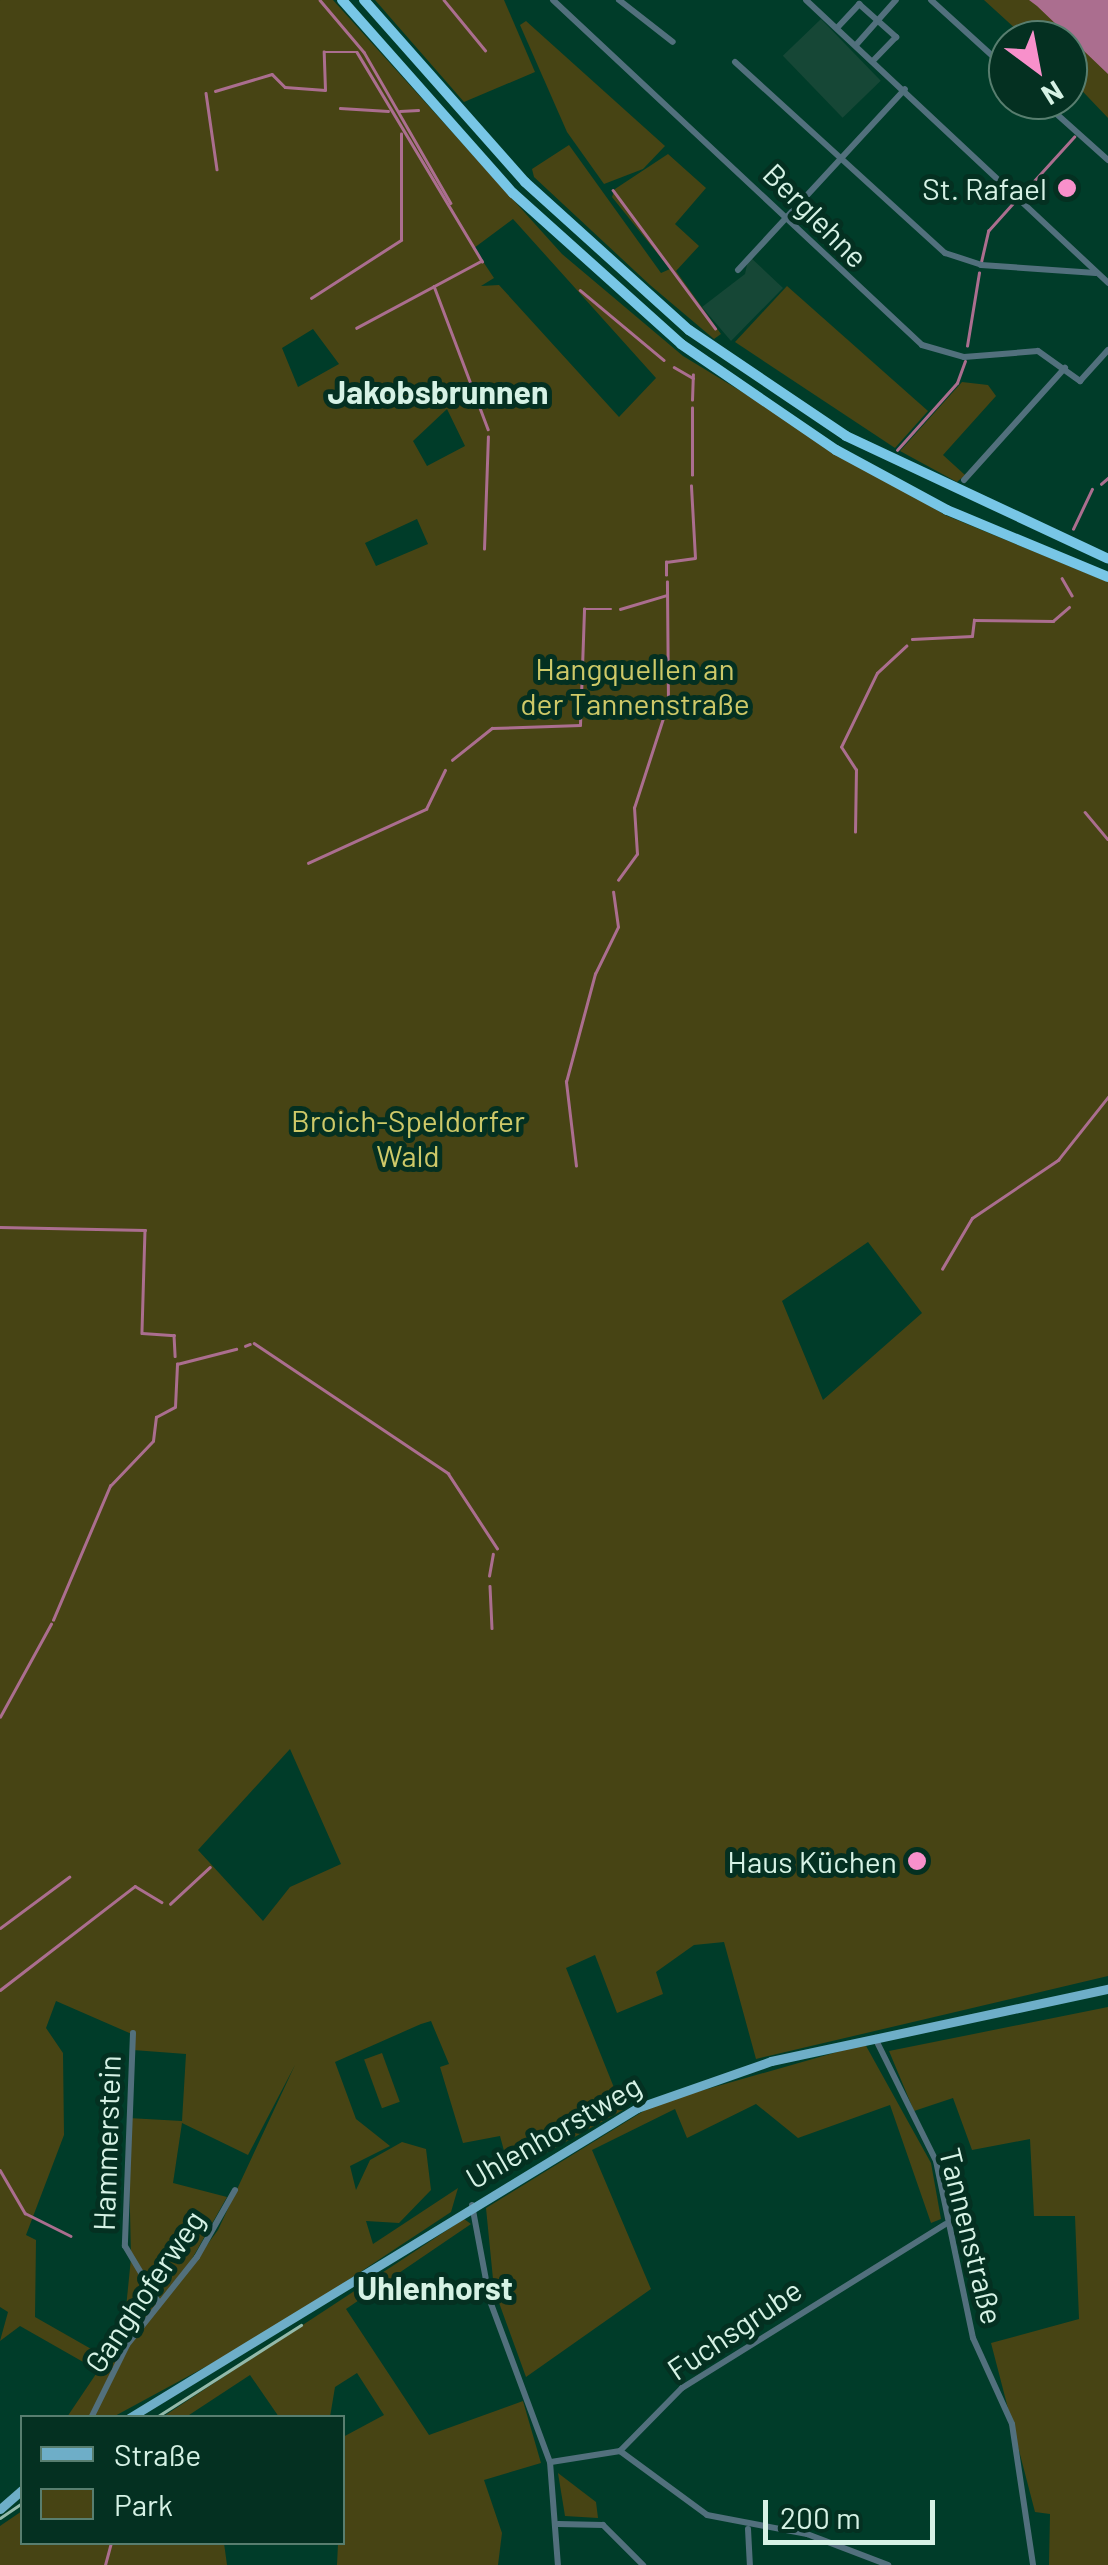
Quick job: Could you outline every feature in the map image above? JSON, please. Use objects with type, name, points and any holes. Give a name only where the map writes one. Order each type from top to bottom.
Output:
[{"type":"highway","points":[[342,0],[513,193],[681,344],[836,450],[947,510],[1108,576]]},
{"type":"highway","points":[[364,0],[525,182],[690,330],[846,436],[1108,559]]},
{"type":"main road","name":"Uhlenhorstweg","points":[[133,2415],[579,2138],[678,2091],[874,2038],[1108,1989]]},
{"type":"main road","points":[[0,2509],[20,2492]]},
{"type":"street","name":"Berglehne","points":[[553,0],[922,345],[964,357],[1038,351],[1080,381],[1108,350]]},
{"type":"street","points":[[620,0],[673,42]]},
{"type":"street","points":[[806,0],[906,89],[1108,282]]},
{"type":"street","points":[[856,45],[896,0]]},
{"type":"street","points":[[931,0],[988,52]]},
{"type":"street","points":[[837,28],[859,4],[896,37],[874,60]]},
{"type":"street","points":[[734,62],[840,163],[945,253],[980,265],[1096,273]]},
{"type":"street","points":[[738,270],[782,218],[840,163],[906,89]]},
{"type":"street","points":[[1064,120],[1108,160]]},
{"type":"street","points":[[1064,269],[1076,254]]},
{"type":"street","points":[[964,480],[1066,368]]},
{"type":"street","name":"Hammerstein","points":[[133,2033],[125,2246],[160,2303]]},
{"type":"street","name":"Tannenstraße","points":[[874,2038],[936,2161],[945,2224],[973,2338],[1012,2424],[1032,2565]]},
{"type":"street","name":"Ganghoferweg","points":[[93,2415],[160,2303],[235,2190]]},
{"type":"street","points":[[472,2206],[490,2300],[550,2462],[558,2524],[558,2565]]},
{"type":"street","name":"Fuchsgrube","points":[[620,2451],[682,2388],[945,2224]]},
{"type":"street","points":[[550,2462],[620,2451],[707,2515],[748,2529],[807,2534],[888,2565]]},
{"type":"street","points":[[558,2524],[603,2525],[643,2565]]},
{"type":"street","points":[[748,2529],[750,2565]]},
{"type":"shaded area","points":[[1029,0],[1108,0],[1108,74],[1088,55],[1088,20],[1052,20]]},
{"type":"shaded area","points":[[821,19],[881,81],[843,118],[783,56]]},
{"type":"shaded area","points":[[749,256],[783,288],[731,341],[702,307],[745,274]]},
{"type":"green space","name":"Broich-Speldorfer Wald","points":[[0,0],[333,0],[562,254],[683,356],[945,515],[1108,582],[1108,1976],[756,2059],[724,1942],[694,1945],[656,1972],[663,1994],[617,2013],[595,1955],[566,1968],[623,2110],[510,2173],[500,2136],[463,2143],[440,2067],[449,2064],[431,2021],[335,2062],[356,2119],[390,2146],[350,2166],[356,2190],[370,2160],[402,2142],[426,2149],[431,2190],[399,2223],[366,2221],[373,2244],[458,2188],[451,2212],[268,2333],[117,2415],[68,2415],[98,2371],[20,2326],[0,2341],[8,2312],[0,2307]],"holes":[[[513,219],[656,378],[619,417],[499,285],[481,286],[494,278],[474,248]],[[313,329],[339,364],[298,387],[282,348]],[[447,409],[465,446],[427,466],[413,441]],[[417,519],[428,544],[376,566],[365,543]],[[868,1242],[922,1313],[823,1400],[782,1301]],[[290,1749],[341,1864],[290,1887],[263,1921],[198,1850]],[[56,2001],[134,2035],[133,2050],[186,2054],[182,2121],[128,2118],[131,2258],[124,2328],[107,2358],[35,2317],[36,2240],[26,2235],[64,2135],[63,2053],[46,2028]],[[295,2065],[218,2230],[176,2287],[227,2197],[173,2183],[182,2123],[248,2155]]]},
{"type":"green space","points":[[375,0],[504,0],[535,72],[464,102]]},
{"type":"green space","points":[[984,0],[1108,0],[1108,118],[1088,97],[1088,20],[1006,20]]},
{"type":"green space","points":[[526,21],[665,146],[643,169],[604,184],[567,132],[520,25]]},
{"type":"green space","points":[[569,145],[661,273],[670,269],[612,197],[615,189],[668,154],[706,188],[675,224],[699,246],[676,271],[721,334],[714,339],[534,177],[532,169]]},
{"type":"green space","points":[[787,286],[928,411],[895,448],[735,342]]},
{"type":"green space","points":[[962,382],[988,385],[996,396],[943,455],[965,475],[957,482],[900,451]]},
{"type":"green space","points":[[1108,2007],[1108,2565],[1049,2565],[1050,2514],[1035,2512],[991,2343],[1079,2319],[1075,2216],[1034,2216],[1030,2139],[972,2150],[953,2098],[914,2111],[889,2051]]},
{"type":"green space","points":[[865,2044],[931,2163],[941,2219],[931,2223],[890,2105],[798,2138],[756,2104],[687,2138],[675,2109],[592,2150],[651,2289],[526,2377],[494,2289],[486,2208],[655,2104]]},
{"type":"green space","points":[[382,2053],[400,2102],[382,2108],[364,2059]]},
{"type":"green space","points":[[464,2219],[471,2224],[346,2309],[429,2435],[523,2401],[541,2463],[484,2480],[502,2533],[498,2565],[337,2565],[338,2545],[345,2545],[345,2436],[384,2415],[357,2373],[335,2387],[330,2415],[278,2415],[250,2375],[189,2415],[166,2415]]},
{"type":"green space","points":[[558,2473],[596,2502],[598,2518],[565,2516]]},
{"type":"green space","points":[[20,2512],[20,2545],[224,2545],[227,2565],[0,2565],[0,2526]]},
{"type":"waterway","points":[[320,0],[364,52],[451,203]]},
{"type":"waterway","points":[[444,0],[485,50]]},
{"type":"waterway","points":[[215,91],[272,74],[285,87],[325,90],[324,52],[357,52],[482,261],[357,328]]},
{"type":"waterway","points":[[206,93],[217,169]]},
{"type":"waterway","points":[[340,108],[388,111]]},
{"type":"waterway","points":[[400,111],[418,110]]},
{"type":"waterway","points":[[311,298],[401,240],[401,134]]},
{"type":"waterway","points":[[1023,193],[1074,137]]},
{"type":"waterway","points":[[613,190],[715,328]]},
{"type":"waterway","points":[[981,262],[988,231],[1014,202]]},
{"type":"waterway","points":[[967,346],[979,273]]},
{"type":"waterway","points":[[434,286],[488,429]]},
{"type":"waterway","points":[[580,290],[664,360]]},
{"type":"waterway","points":[[897,450],[957,383],[965,361]]},
{"type":"waterway","points":[[674,367],[693,378]]},
{"type":"waterway","points":[[692,400],[693,375]]},
{"type":"waterway","points":[[692,408],[692,475]]},
{"type":"waterway","points":[[484,549],[488,437]]},
{"type":"waterway","points":[[1101,484],[1108,478]]},
{"type":"waterway","points":[[666,575],[666,562],[695,558],[691,486]]},
{"type":"waterway","points":[[1073,529],[1092,489]]},
{"type":"waterway","points":[[1062,578],[1072,595]]},
{"type":"waterway","points":[[618,880],[637,854],[634,808],[668,703],[667,582]]},
{"type":"waterway","points":[[620,609],[667,595]]},
{"type":"waterway","points":[[912,639],[972,636],[974,620],[1053,621],[1069,607]]},
{"type":"waterway","points":[[452,760],[492,728],[580,725],[584,609],[611,609]]},
{"type":"waterway","points":[[855,832],[856,770],[841,747],[877,673],[906,646]]},
{"type":"waterway","points":[[308,863],[426,809],[445,770]]},
{"type":"waterway","points":[[1085,812],[1108,839]]},
{"type":"waterway","points":[[576,1166],[566,1082],[595,974],[618,927],[613,892]]},
{"type":"waterway","points":[[942,1269],[972,1218],[1058,1160],[1108,1097]]},
{"type":"waterway","points":[[0,1227],[145,1230],[142,1333],[174,1335],[175,1356]]},
{"type":"waterway","points":[[254,1343],[448,1473],[497,1548]]},
{"type":"waterway","points":[[245,1346],[250,1344]]},
{"type":"waterway","points":[[53,1620],[110,1486],[153,1441],[156,1417],[175,1407],[177,1364],[236,1349]]},
{"type":"waterway","points":[[489,1576],[493,1554]]},
{"type":"waterway","points":[[490,1586],[492,1628]]},
{"type":"waterway","points":[[0,1717],[51,1624]]},
{"type":"waterway","points":[[170,1904],[210,1867]]},
{"type":"waterway","points":[[0,1928],[69,1877]]},
{"type":"waterway","points":[[0,1990],[135,1886],[162,1902]]},
{"type":"waterway","points":[[0,2170],[25,2213],[71,2236]]},
{"type":"waterway","points":[[105,2565],[110,2545]]},
{"type":"tram line","points":[[160,2415],[301,2325]]},
{"type":"tram line","points":[[0,2518],[20,2504]]},
{"type":"place","name":"St. Rafael","points":[[1067,188]]},
{"type":"place","name":"Haus Küchen","points":[[917,1861]]},
{"type":"district","name":"Jakobsbrunnen","points":[[438,391]]},
{"type":"district","name":"Uhlenhorst","points":[[435,2287]]},
{"type":"park label","name":"Hangquellen an der Tannenstraße","points":[[635,685]]}]
